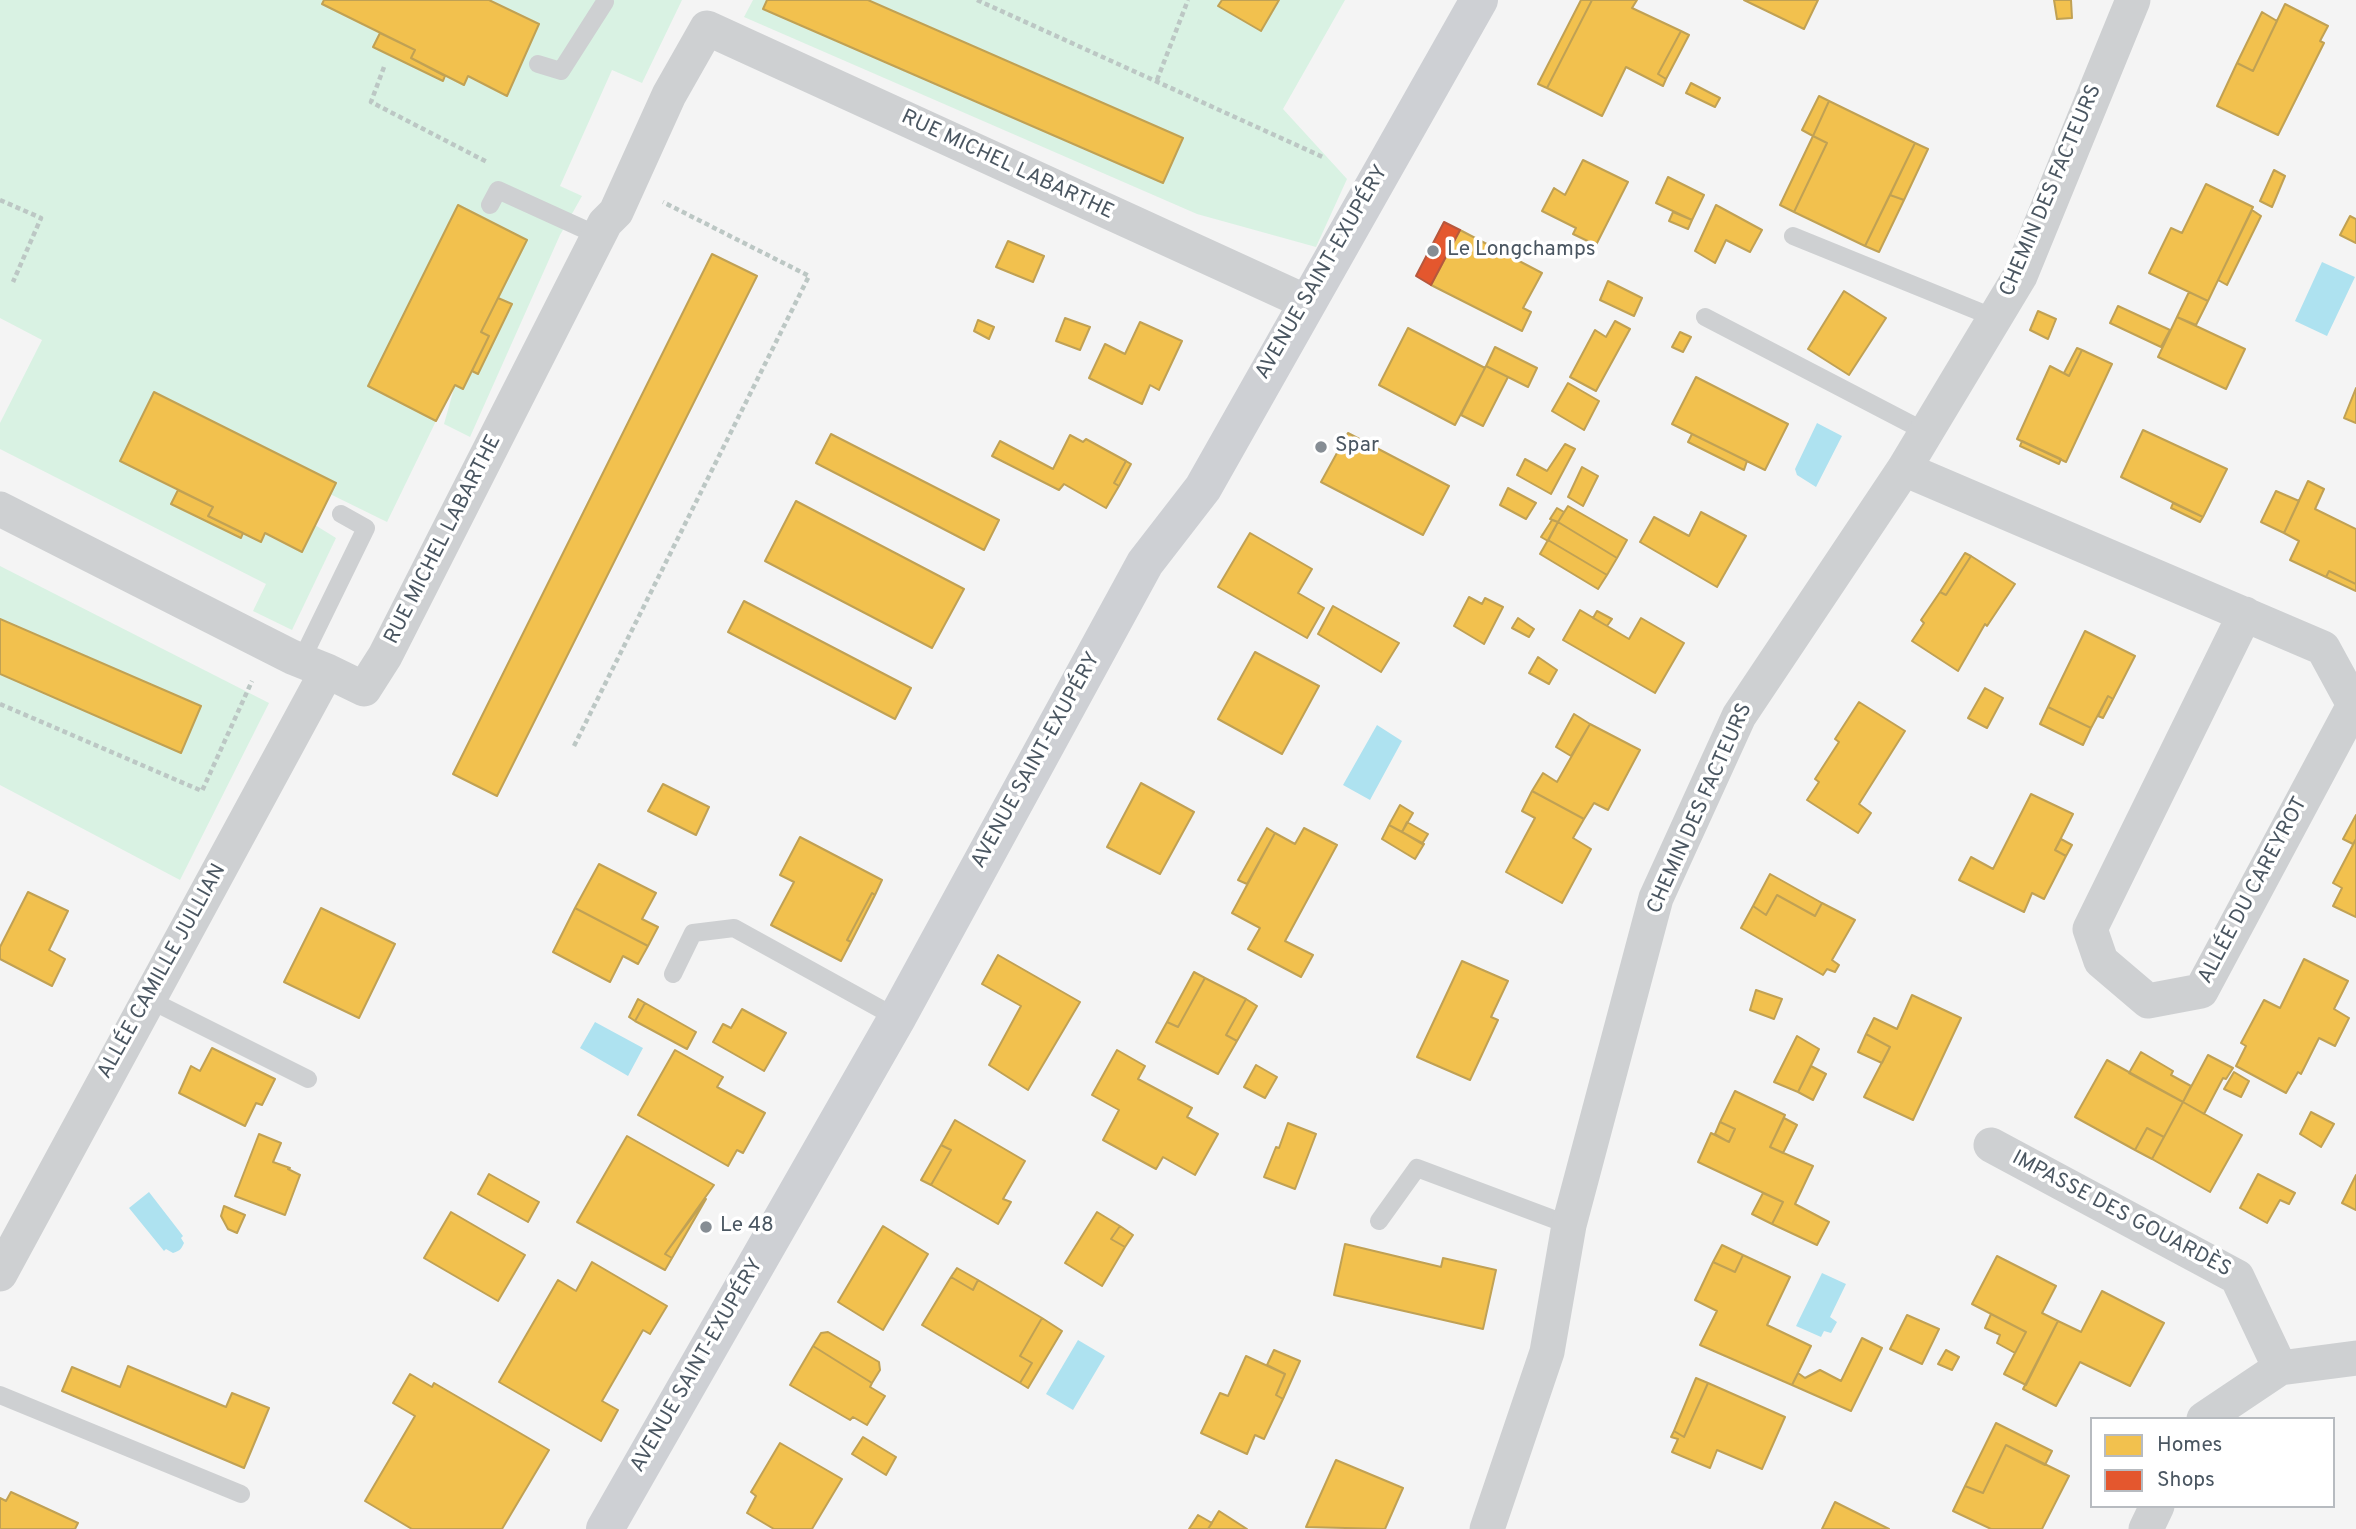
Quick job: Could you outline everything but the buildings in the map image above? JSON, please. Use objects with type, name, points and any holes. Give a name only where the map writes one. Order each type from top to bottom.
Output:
[{"type":"main road","name":"AVENUE SAINT-EXUPÉRY","points":[[605,1529],[897,1018],[1145,563],[1203,488],[1479,0]]},
{"type":"street","name":"CHEMIN DES FACTEURS","points":[[1487,1529],[1547,1352],[1569,1225],[1656,898],[1739,716],[1904,469],[2020,276],[2133,0]]},
{"type":"street","name":"RUE MICHEL LABARTHE","points":[[0,509],[269,646],[364,689],[386,656],[599,236],[616,212],[669,95],[714,14],[1306,302]]},
{"type":"street","name":"ALLÉE DU CAREYROT","points":[[1904,469],[2245,614],[2323,648],[2354,705],[2201,991],[2148,1001],[2101,961],[2090,929],[2245,614]]},
{"type":"street","name":"ALLÉE CAMILLE JULLIAN","points":[[0,1274],[148,999],[314,666]]},
{"type":"street","name":"IMPASSE DES GOUARDÈS","points":[[1991,1145],[2237,1277],[2280,1368]]},
{"type":"street","points":[[2207,1417],[2280,1368],[2356,1359]]},
{"type":"street","points":[[2146,1529],[2156,1508]]},
{"type":"lane","points":[[538,64],[561,72],[605,2]]},
{"type":"lane","points":[[490,205],[498,190],[599,236]]},
{"type":"lane","points":[[1793,236],[1995,318]]},
{"type":"lane","points":[[1705,317],[1926,432]]},
{"type":"lane","points":[[314,666],[366,528],[341,514]]},
{"type":"lane","points":[[673,974],[693,933],[734,928],[897,1018]]},
{"type":"lane","points":[[148,999],[309,1079]]},
{"type":"lane","points":[[1379,1221],[1418,1168],[1569,1225]]},
{"type":"lane","points":[[0,1395],[241,1493]]},
{"type":"path","points":[[977,0],[1325,158]]},
{"type":"path","points":[[1157,80],[1188,0]]},
{"type":"path","points":[[384,67],[371,102],[495,165]]},
{"type":"path","points":[[574,746],[809,276],[629,184]]},
{"type":"path","points":[[0,200],[41,218],[13,282]]},
{"type":"path","points":[[0,704],[202,791],[269,646]]},
{"type":"green space","points":[[0,0],[682,0],[642,83],[612,70],[560,186],[582,196],[560,235],[470,437],[444,424],[455,385],[463,389],[472,371],[478,374],[512,305],[498,298],[527,240],[457,206],[368,386],[436,421],[387,522],[330,494],[335,482],[155,392],[120,461],[178,490],[171,504],[240,538],[243,533],[265,533],[302,551],[315,525],[336,538],[292,630],[253,611],[266,584],[0,449],[0,423],[42,340],[0,318]]},
{"type":"green space","points":[[753,0],[1345,0],[1283,109],[1347,179],[1316,247],[1197,214],[744,17]]},
{"type":"green space","points":[[0,566],[269,703],[180,880],[0,785]]},
{"type":"water","points":[[2322,262],[2355,277],[2327,336],[2295,321]]},
{"type":"water","points":[[1817,423],[1842,436],[1816,487],[1797,475],[1795,469]]},
{"type":"water","points":[[1377,725],[1402,741],[1370,800],[1343,785]]},
{"type":"water","points":[[595,1022],[643,1048],[628,1076],[580,1048]]},
{"type":"water","points":[[149,1192],[183,1236],[181,1238],[184,1243],[177,1252],[166,1249],[164,1251],[129,1208]]},
{"type":"water","points":[[1822,1273],[1846,1284],[1830,1317],[1837,1322],[1831,1333],[1824,1331],[1821,1337],[1796,1326]]},
{"type":"water","points":[[1078,1340],[1105,1356],[1073,1410],[1046,1394]]},
{"type":"place","name":"Le Longchamps","points":[[1433,251]]},
{"type":"place","name":"Spar","points":[[1321,447]]},
{"type":"place","name":"Le 48","points":[[706,1227]]}]
